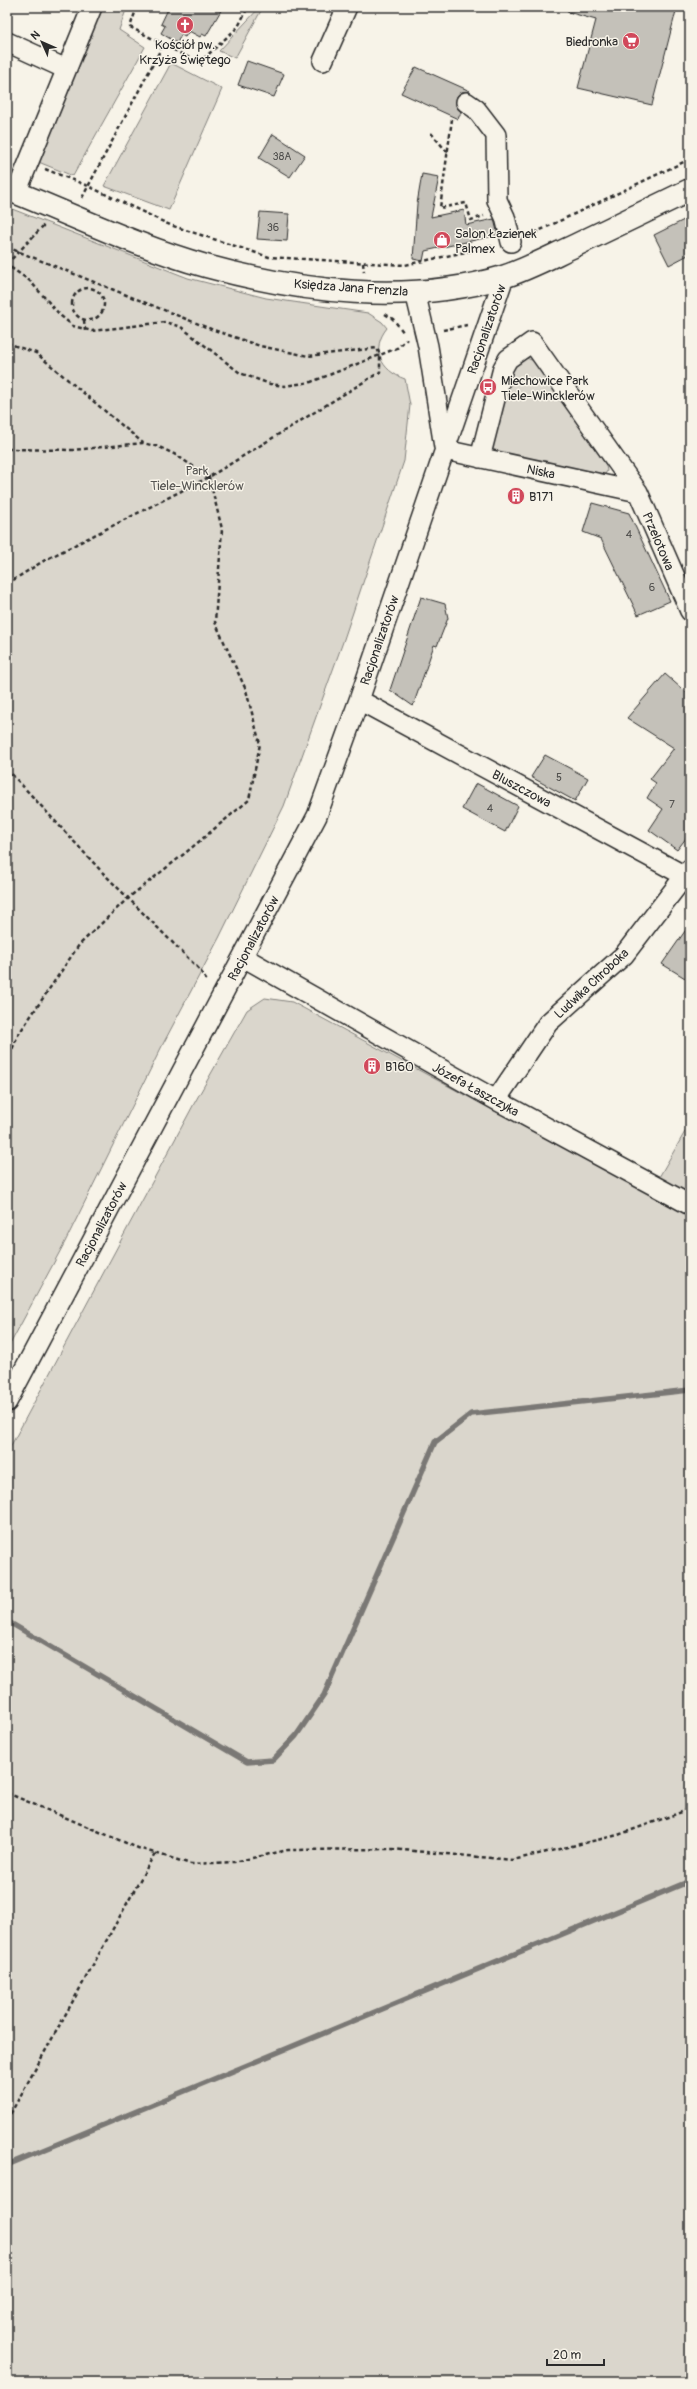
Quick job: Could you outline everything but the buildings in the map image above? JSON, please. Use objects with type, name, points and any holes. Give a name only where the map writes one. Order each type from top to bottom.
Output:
[{"type":"main road","name":"Księdza Jana Frenzla","points":[[11,191],[173,255],[246,276],[316,287],[415,292],[456,288],[504,277],[531,266],[690,190]]},
{"type":"street","points":[[11,191],[92,7]]},
{"type":"street","points":[[323,61],[347,7]]},
{"type":"street","points":[[7,42],[66,69]]},
{"type":"street","points":[[466,102],[476,109],[496,136],[497,200],[511,242]]},
{"type":"street","name":"Racjonalizatorów","points":[[7,1402],[317,816],[504,277]]},
{"type":"street","name":"Racjonalizatorów","points":[[415,292],[425,334],[445,450]]},
{"type":"street","name":"Przelotowa","points":[[480,458],[503,368],[512,356],[532,342],[638,492],[690,611]]},
{"type":"street","name":"Niska","points":[[445,450],[638,492]]},
{"type":"street","name":"Bluszczowa","points":[[358,700],[687,872]]},
{"type":"street","name":"Ludwika Chroboka","points":[[496,1100],[548,1023],[624,955],[687,872]]},
{"type":"street","name":"Józefa Łaszczyka","points":[[243,957],[496,1100],[690,1205]]},
{"type":"path","points":[[137,7],[130,27],[199,63],[238,27],[248,7]]},
{"type":"path","points":[[74,216],[88,186],[163,45]]},
{"type":"path","points":[[452,119],[440,208],[466,202],[470,220],[502,212]]},
{"type":"path","points":[[431,133],[448,153]]},
{"type":"path","points":[[88,186],[170,225],[269,257],[405,265],[521,240],[690,159]]},
{"type":"path","points":[[48,220],[21,251],[7,264],[30,281],[60,316],[73,326],[85,331],[165,322],[181,327],[240,373],[254,380],[278,385],[311,382],[397,348],[408,338],[476,323],[487,326]]},
{"type":"path","points":[[7,247],[21,251],[99,282],[211,329],[260,346],[308,356],[377,348],[380,355],[380,372],[209,477],[45,560],[7,584]]},
{"type":"path","points":[[96,289],[99,282]]},
{"type":"path","points":[[90,287],[96,289],[103,296],[104,307],[102,312],[94,319],[84,320],[75,314],[72,303],[73,298],[80,289],[90,287]]},
{"type":"path","points":[[84,320],[85,331]]},
{"type":"path","points":[[7,342],[36,353],[143,443]]},
{"type":"path","points":[[7,449],[72,450],[143,443],[159,447],[176,455],[209,477],[222,528],[215,622],[246,690],[260,744],[249,800],[128,898],[79,945],[18,1035],[7,1062]]},
{"type":"path","points":[[7,769],[128,898],[200,970],[220,999]]},
{"type":"path","points":[[7,1793],[138,1848],[191,1864],[234,1862],[288,1850],[392,1849],[513,1860],[618,1835],[690,1809]]},
{"type":"path","points":[[7,2120],[156,1853]]},
{"type":"green space","points":[[100,7],[127,7],[119,30],[145,47],[73,176],[36,161]]},
{"type":"green space","points":[[260,7],[263,7],[235,58],[219,51]]},
{"type":"green space","points":[[171,63],[222,89],[169,210],[104,186]]},
{"type":"green space","name":"Park Tiele-Wincklerów","points":[[7,207],[188,278],[266,298],[368,313],[382,322],[387,328],[379,344],[381,358],[384,365],[390,371],[405,379],[410,405],[404,461],[344,639],[284,806],[219,938],[163,1044],[65,1242],[7,1350]]},
{"type":"green space","points":[[524,357],[534,361],[606,465],[607,471],[604,476],[492,451],[488,445],[506,373]]},
{"type":"green space","points":[[265,998],[292,1002],[690,1216],[690,2382],[7,2382],[7,1453],[195,1102],[247,1010]]},
{"type":"green space","points":[[690,1123],[690,1195],[658,1179]]},
{"type":"waterway","points":[[7,1621],[247,1762],[273,1760],[296,1736],[324,1695],[435,1442],[471,1414],[690,1390]]},
{"type":"waterway","points":[[7,2165],[690,1881]]},
{"type":"place","name":"Kościół pw. Krzyża Świętego","points":[[185,25]]},
{"type":"place","name":"Biedronka","points":[[631,41]]},
{"type":"place","name":"Salon Łazienek Palmex","points":[[442,240]]},
{"type":"place","name":"Miechowice Park Tiele-Wincklerów","points":[[488,387]]},
{"type":"place","name":"B171","points":[[516,496]]},
{"type":"place","name":"B160","points":[[372,1066]]}]
